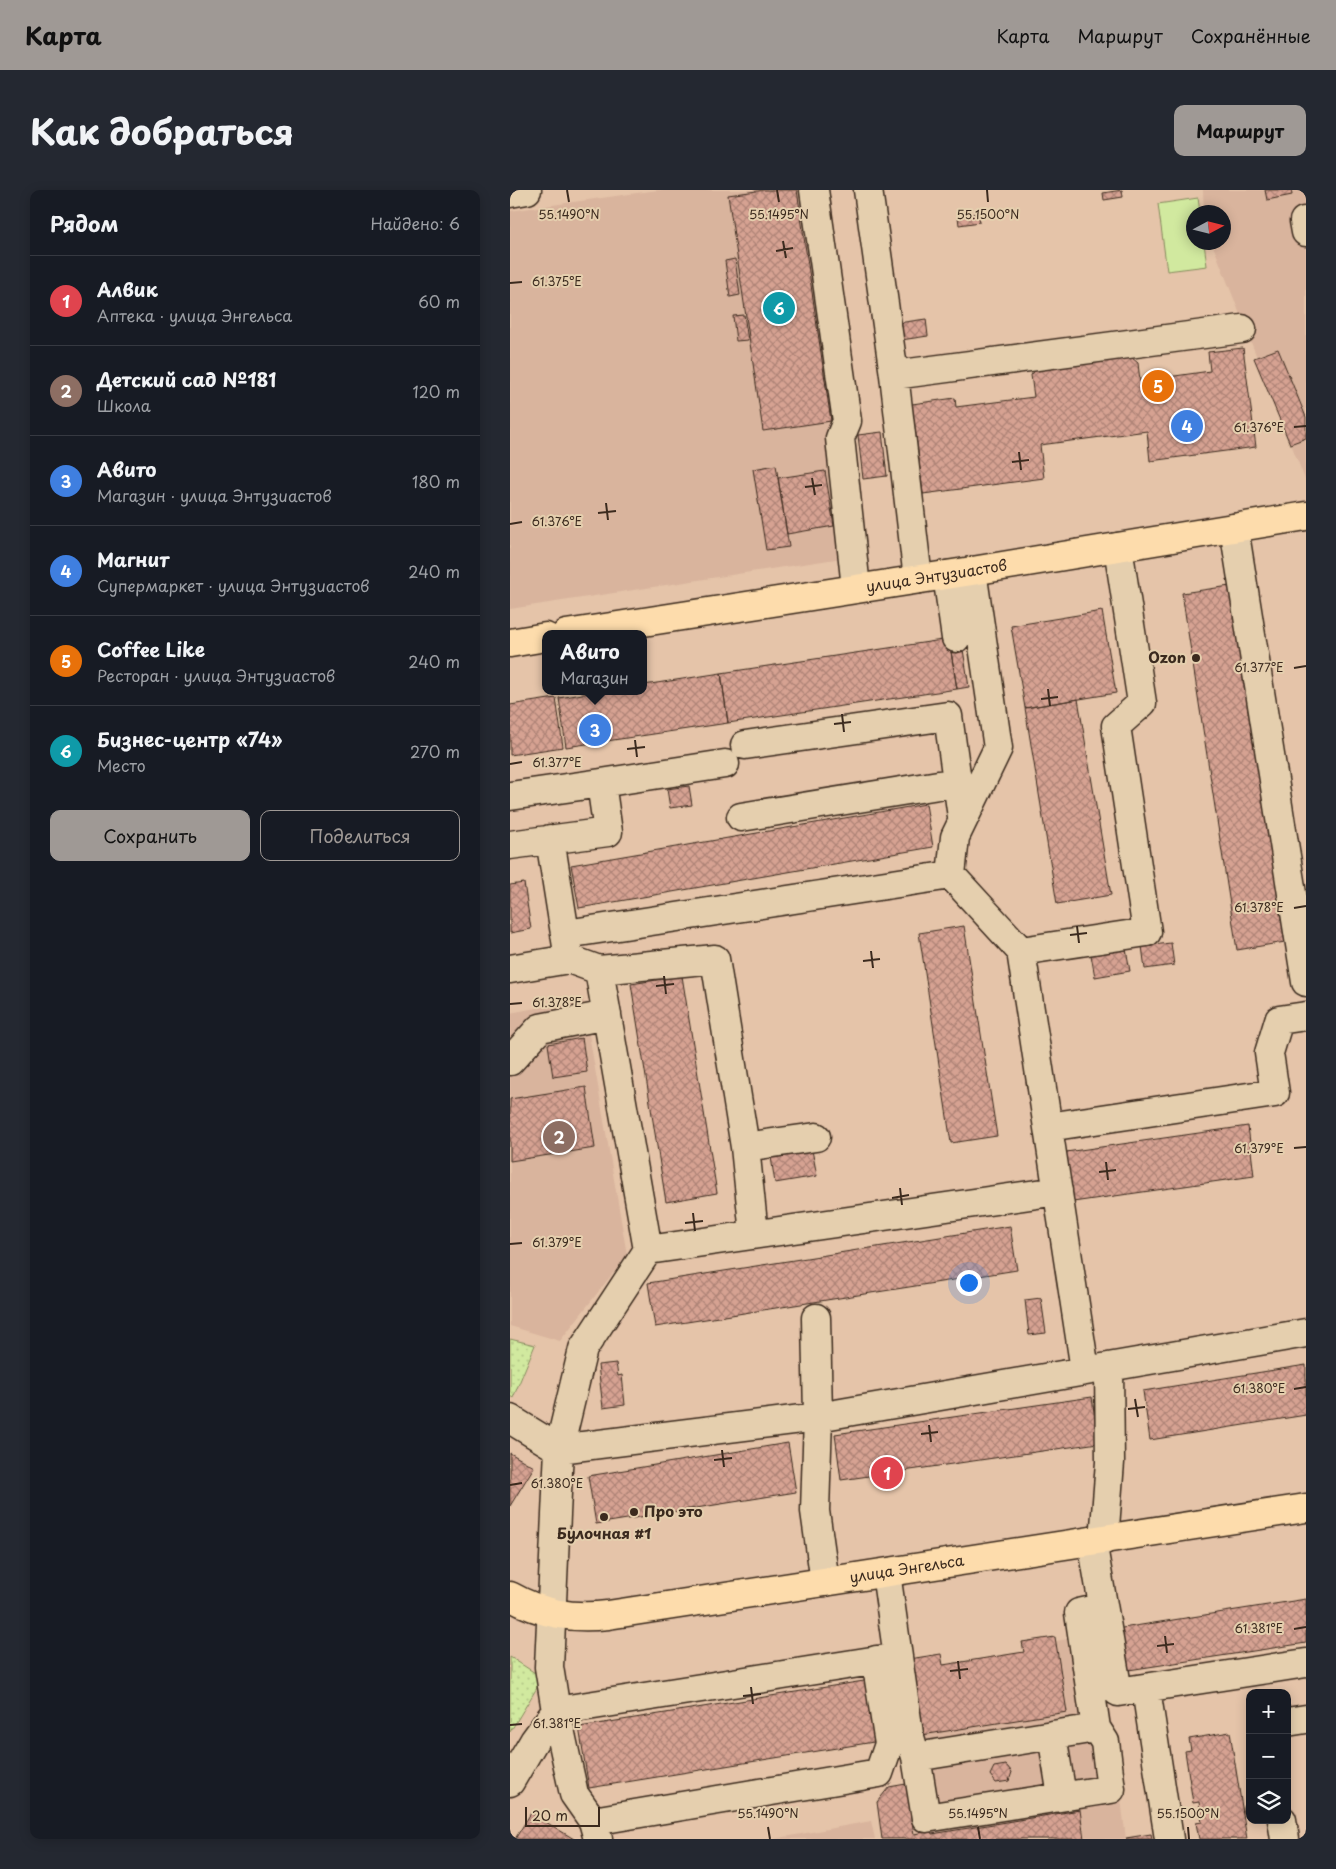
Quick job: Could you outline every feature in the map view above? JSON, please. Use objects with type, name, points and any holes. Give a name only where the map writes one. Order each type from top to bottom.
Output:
[{"type":"main road","name":"улица Энтузиастов","points":[[591,630],[960,573],[1306,516]]},
{"type":"main road","points":[[510,642],[542,638]]},
{"type":"main road","name":"улица Энгельса","points":[[510,1596],[551,1614],[575,1617],[608,1615],[1306,1508]]},
{"type":"street","points":[[510,193],[527,190]]},
{"type":"street","points":[[814,190],[847,421],[840,438],[856,588]]},
{"type":"street","points":[[868,190],[894,375],[918,579]]},
{"type":"street","points":[[894,375],[1242,329]]},
{"type":"street","points":[[1234,528],[1304,943],[1306,982]]},
{"type":"street","points":[[1021,952],[1147,932],[1116,726],[1142,703],[1118,547]]},
{"type":"street","points":[[956,638],[960,573]]},
{"type":"street","points":[[960,573],[998,748],[962,817],[955,837],[951,876],[1021,952],[1058,1191],[1097,1369],[1110,1462],[1098,1540],[1102,1608],[1118,1692],[1260,1682],[1306,1663]]},
{"type":"street","points":[[745,745],[948,716],[962,817]]},
{"type":"street","points":[[510,796],[725,764]]},
{"type":"street","points":[[741,817],[957,782]]},
{"type":"street","points":[[510,845],[608,832],[601,783]]},
{"type":"street","points":[[550,839],[567,947],[598,970],[715,959],[745,1147],[754,1234]]},
{"type":"street","points":[[510,969],[567,947],[951,876]]},
{"type":"street","points":[[598,970],[648,1250],[583,1349],[559,1449],[549,1667],[556,1711],[574,1794],[596,1830],[879,1773],[889,1744],[886,1573]]},
{"type":"street","points":[[510,1061],[540,1028],[606,1015]]},
{"type":"street","points":[[1048,1128],[1275,1093],[1269,1054],[1279,1020],[1306,1016]]},
{"type":"street","points":[[745,1147],[816,1137]]},
{"type":"street","points":[[648,1250],[1058,1191]]},
{"type":"street","points":[[816,1318],[818,1417],[815,1511],[826,1582]]},
{"type":"street","points":[[510,1419],[559,1449],[818,1417],[1306,1333]]},
{"type":"street","points":[[886,1658],[916,1757],[926,1818],[1111,1789],[1104,1742],[1096,1728],[1078,1612],[1102,1608]]},
{"type":"street","points":[[510,1782],[534,1741],[556,1711],[886,1658]]},
{"type":"street","points":[[1146,1689],[1169,1839]]},
{"type":"street","points":[[1291,1721],[1306,1719]]},
{"type":"street","points":[[916,1757],[1096,1728]]},
{"type":"street","points":[[1052,1735],[1062,1796]]},
{"type":"street","points":[[1283,1824],[1285,1839]]},
{"type":"shaded area","points":[[658,190],[819,190],[868,554],[510,609],[510,211]]},
{"type":"shaded area","points":[[1203,190],[1306,190],[1306,482],[1215,250],[1231,250],[1231,205],[1204,205]]},
{"type":"shaded area","points":[[583,999],[627,1255],[560,1341],[510,1326],[510,1013]]},
{"type":"shaded area","points":[[1100,1633],[1126,1839],[916,1839],[913,1819],[909,1663],[943,1665],[1023,1652],[1022,1642],[1056,1641]]},
{"type":"shaded area","points":[[871,1821],[875,1839],[774,1839]]},
{"type":"green space","points":[[1198,198],[1199,205],[1186,205],[1186,250],[1205,250],[1207,266],[1167,271],[1158,204]]},
{"type":"green space","points":[[510,1339],[535,1345],[513,1398],[510,1396]]},
{"type":"green space","points":[[510,1657],[543,1678],[510,1732]]},
{"type":"building","points":[[764,190],[797,190],[831,421],[763,431],[728,195]]},
{"type":"building","points":[[1122,190],[1123,197],[1104,200],[1103,193]]},
{"type":"building","points":[[1265,190],[1291,190],[1292,195],[1267,200]]},
{"type":"building","points":[[978,213],[980,222],[959,225],[958,217]]},
{"type":"building","points":[[735,259],[740,295],[730,297],[725,261]]},
{"type":"building","points":[[744,315],[748,340],[736,341],[733,316]]},
{"type":"building","points":[[926,319],[928,336],[901,340],[898,323]]},
{"type":"building","points":[[1243,348],[1256,447],[1150,461],[1147,431],[1040,445],[1044,478],[923,494],[912,404],[955,398],[956,407],[1034,397],[1031,375],[1042,363],[1125,352],[1138,363],[1140,381],[1210,371],[1208,352]]},
{"type":"building","points":[[1278,349],[1306,417],[1306,438],[1290,444],[1254,358]]},
{"type":"building","points":[[882,432],[887,476],[863,479],[858,435]]},
{"type":"building","points":[[776,465],[789,547],[766,550],[753,469]]},
{"type":"building","points":[[825,471],[834,526],[787,534],[778,478]]},
{"type":"building","points":[[1230,586],[1285,942],[1237,950],[1182,593]]},
{"type":"building","points":[[1102,611],[1116,693],[1025,708],[1011,626]]},
{"type":"building","points":[[961,637],[969,687],[957,689],[949,639]]},
{"type":"building","points":[[949,639],[957,689],[728,723],[721,673]]},
{"type":"building","points":[[721,673],[728,723],[566,747],[559,698],[577,695],[647,695],[647,685]]},
{"type":"building","points":[[556,698],[563,747],[510,755],[510,705]]},
{"type":"building","points":[[1078,699],[1111,895],[1057,904],[1025,708]]},
{"type":"building","points":[[689,786],[692,805],[670,808],[667,789]]},
{"type":"building","points":[[926,804],[933,847],[579,908],[571,865]]},
{"type":"building","points":[[524,883],[531,929],[510,933],[510,885]]},
{"type":"building","points":[[964,926],[997,1136],[951,1143],[919,933]]},
{"type":"building","points":[[1171,943],[1174,965],[1145,969],[1142,946]]},
{"type":"building","points":[[1126,949],[1130,971],[1095,977],[1091,955]]},
{"type":"building","points":[[682,976],[717,1193],[666,1202],[631,984]]},
{"type":"building","points":[[582,1038],[587,1072],[553,1077],[548,1044]]},
{"type":"building","points":[[586,1087],[595,1148],[510,1161],[510,1099]]},
{"type":"building","points":[[1248,1126],[1254,1176],[1066,1203],[1059,1153]]},
{"type":"building","points":[[812,1150],[817,1176],[775,1183],[771,1157]]},
{"type":"building","points":[[1010,1226],[1017,1270],[655,1327],[648,1283]]},
{"type":"building","points":[[1041,1298],[1046,1333],[1029,1335],[1025,1300]]},
{"type":"building","points":[[616,1363],[618,1376],[622,1375],[625,1405],[603,1408],[598,1365]]},
{"type":"building","points":[[1306,1365],[1306,1415],[1150,1440],[1143,1391]]},
{"type":"building","points":[[1092,1397],[1098,1443],[841,1480],[835,1434]]},
{"type":"building","points":[[788,1443],[796,1492],[596,1524],[588,1476]]},
{"type":"building","points":[[510,1453],[534,1467],[510,1506]]},
{"type":"building","points":[[1306,1599],[1306,1643],[1122,1671],[1116,1629]]},
{"type":"building","points":[[1055,1637],[1067,1712],[922,1735],[909,1659],[941,1654],[943,1665],[1024,1652],[1022,1642]]},
{"type":"building","points":[[870,1680],[880,1741],[589,1788],[579,1727]]},
{"type":"building","points":[[1230,1732],[1247,1839],[1199,1839],[1196,1823],[1202,1822],[1199,1802],[1193,1803],[1185,1751],[1191,1750],[1189,1739]]},
{"type":"building","points":[[1006,1765],[1012,1772],[1009,1781],[996,1783],[990,1775],[994,1767]]},
{"type":"building","points":[[906,1784],[914,1834],[931,1831],[932,1834],[1080,1810],[1084,1839],[882,1839],[877,1802],[889,1787]]},
{"type":"building","points":[[531,1813],[574,1839],[515,1839]]},
{"type":"building","points":[[1151,1834],[1152,1839],[1126,1838]]},
{"type":"place","name":"Бизнес-центр «74»","points":[[779,308]]},
{"type":"place","name":"Coffee Like","points":[[1158,386]]},
{"type":"place","name":"Магнит","points":[[1187,426]]},
{"type":"place","name":"Ozon","points":[[1196,658]]},
{"type":"place","name":"Авито","points":[[595,730]]},
{"type":"place","name":"Детский сад №181","points":[[559,1137]]},
{"type":"place","name":"Алвик","points":[[887,1473]]},
{"type":"place","name":"Про это","points":[[634,1512]]},
{"type":"place","name":"Булочная #1","points":[[604,1517]]}]
